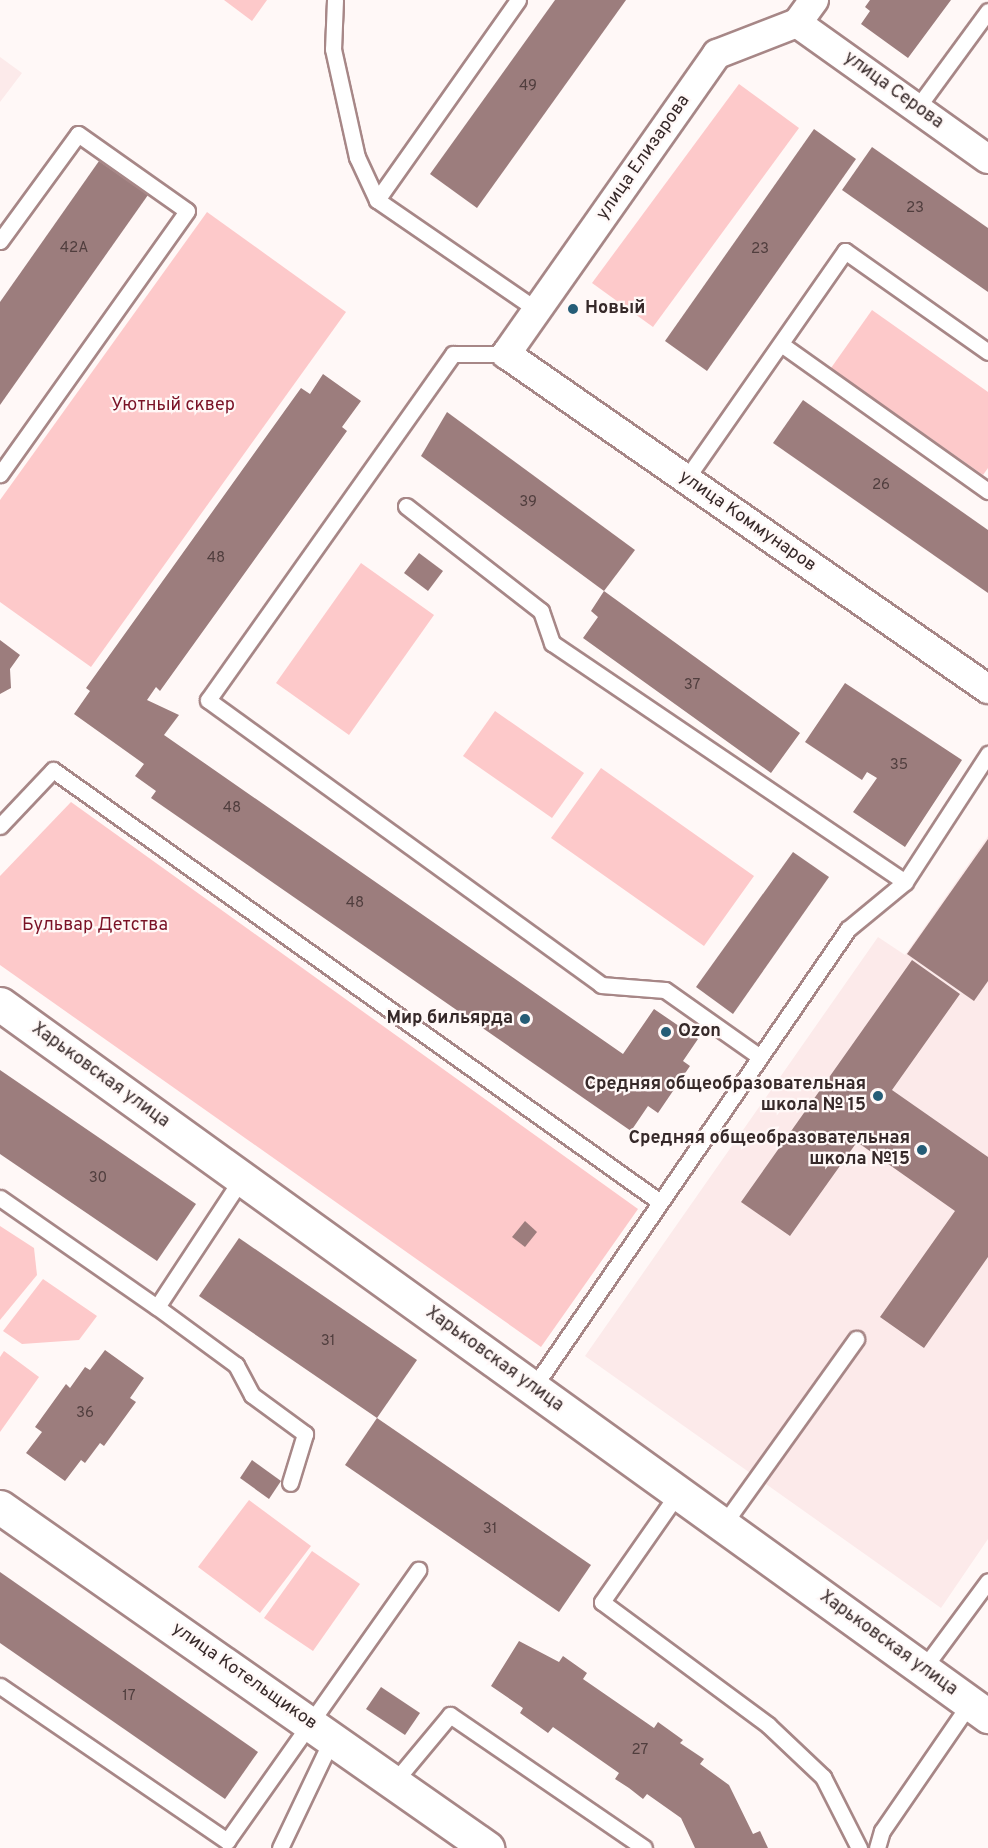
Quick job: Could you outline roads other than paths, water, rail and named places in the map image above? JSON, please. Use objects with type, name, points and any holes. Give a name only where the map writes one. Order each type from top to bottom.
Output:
[{"type":"street","points":[[797,23],[814,0]]},
{"type":"street","name":"улица Серова","points":[[797,23],[988,159]]},
{"type":"street","name":"улица Елизарова","points":[[506,354],[717,54],[797,23]]},
{"type":"street","name":"улица Коммунаров","points":[[506,354],[988,689]]},
{"type":"street","name":"Харьковская улица","points":[[0,1004],[979,1710]]},
{"type":"street","name":"улица Котельщиков","points":[[0,1507],[395,1781],[487,1848]]},
{"type":"lane","points":[[335,0],[333,49],[357,158],[377,200],[537,310]]},
{"type":"lane","points":[[377,200],[518,0]]},
{"type":"lane","points":[[917,108],[988,11]]},
{"type":"lane","points":[[0,241],[78,134],[188,211],[0,474]]},
{"type":"lane","points":[[686,479],[845,251],[988,352]]},
{"type":"lane","points":[[781,344],[988,491]]},
{"type":"lane","points":[[506,354],[453,354],[208,700],[601,986],[665,990],[760,1057]]},
{"type":"lane","points":[[406,506],[541,610],[552,643],[905,882]]},
{"type":"lane","points":[[533,1388],[848,929],[905,882],[988,754]]},
{"type":"lane","points":[[0,826],[53,770],[660,1202]]},
{"type":"lane","points":[[157,1306],[242,1178]]},
{"type":"lane","points":[[0,1198],[157,1306],[236,1365],[252,1395],[305,1434],[290,1483]]},
{"type":"lane","points":[[723,1525],[856,1339]]},
{"type":"lane","points":[[678,1493],[602,1602],[768,1725],[815,1770],[859,1848]]},
{"type":"lane","points":[[0,1686],[227,1841],[320,1731],[418,1570]]},
{"type":"lane","points":[[923,1669],[988,1581]]},
{"type":"lane","points":[[877,1848],[882,1831],[979,1710]]},
{"type":"lane","points":[[395,1781],[450,1715],[644,1848]]},
{"type":"lane","points":[[280,1848],[320,1731]]},
{"type":"place","name":"Новый","points":[[573,309]]},
{"type":"place","name":"Мир бильярда","points":[[525,1019]]},
{"type":"place","name":"Ozon","points":[[666,1032]]},
{"type":"place","name":"Средняя общеобразовательная школа № 15","points":[[878,1096]]},
{"type":"place","name":"Средняя общеобразовательная школа №15","points":[[922,1150]]},
{"type":"park label","name":"Уютный сквер","points":[[173,406]]},
{"type":"park label","name":"Бульвар Детства","points":[[95,926]]}]
